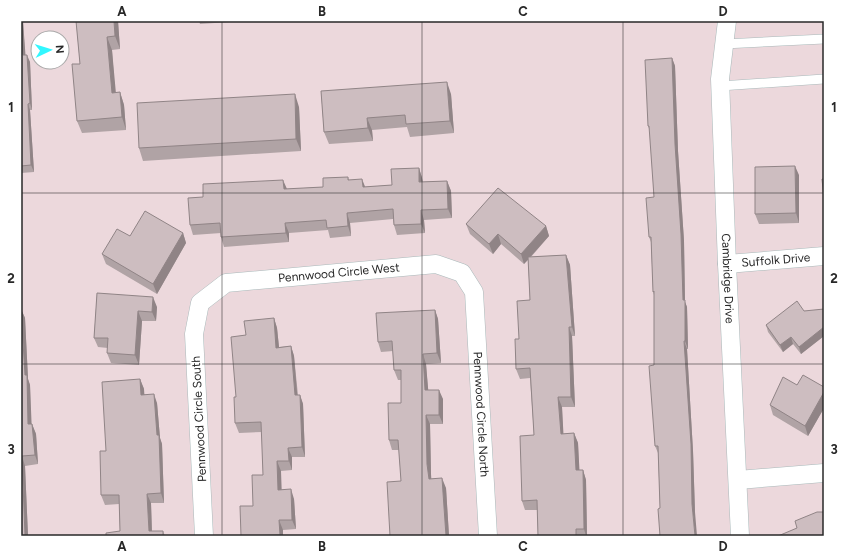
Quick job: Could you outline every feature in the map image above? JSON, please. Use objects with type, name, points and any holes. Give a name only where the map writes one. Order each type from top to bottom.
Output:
[{"type":"street","name":"Cambridge Drive","points":[[727,21],[720,86],[740,536]]},
{"type":"street","name":"Suffolk Drive","points":[[727,264],[824,256]]},
{"type":"street","name":"Pennwood Circle West","points":[[200,303],[226,283],[436,264],[462,273],[474,292]]},
{"type":"street","name":"Pennwood Circle North","points":[[474,292],[488,536]]},
{"type":"street","name":"Pennwood Circle South","points":[[200,303],[194,334],[204,536]]},
{"type":"street","points":[[738,480],[824,473]]},
{"type":"lane","points":[[724,44],[824,39]]},
{"type":"lane","points":[[720,86],[824,79]]},
{"type":"building","points":[[21,21],[23,55],[27,55],[30,103],[28,104],[31,165],[21,166]]},
{"type":"building","points":[[76,21],[114,21],[115,36],[107,37],[112,93],[120,92],[122,117],[77,121],[72,64],[80,64]]},
{"type":"building","points":[[672,58],[683,300],[685,300],[684,341],[695,536],[660,536],[658,509],[660,508],[658,446],[655,446],[649,366],[654,365],[654,291],[653,292],[651,237],[649,237],[646,198],[654,197],[648,126],[645,60]]},
{"type":"building","points":[[447,82],[450,121],[406,124],[405,115],[367,118],[368,128],[324,132],[321,91]]},
{"type":"building","points":[[295,94],[296,139],[139,148],[137,103]]},
{"type":"building","points":[[795,166],[796,213],[755,214],[755,167]]},
{"type":"building","points":[[419,168],[419,182],[447,181],[448,209],[421,210],[421,224],[394,225],[393,209],[347,213],[348,226],[327,228],[326,220],[285,223],[286,233],[221,237],[220,223],[190,225],[188,198],[203,197],[203,184],[283,180],[284,189],[323,187],[323,178],[348,177],[348,180],[362,179],[363,187],[392,185],[391,169]]},
{"type":"building","points":[[822,179],[824,179],[824,199]]},
{"type":"building","points":[[498,188],[546,226],[521,254],[498,234],[489,244],[466,224]]},
{"type":"building","points":[[145,211],[183,233],[153,284],[102,254],[117,229],[130,236]]},
{"type":"building","points":[[566,255],[572,327],[569,327],[571,397],[558,397],[561,434],[574,433],[576,470],[583,470],[584,529],[576,529],[576,536],[538,536],[537,500],[522,501],[520,436],[534,435],[530,368],[516,369],[515,339],[519,339],[517,301],[530,300],[528,257]]},
{"type":"building","points":[[97,293],[153,297],[152,312],[138,311],[135,355],[107,353],[108,338],[94,338]]},
{"type":"building","points":[[797,301],[804,311],[824,309],[824,327],[799,347],[791,337],[780,345],[766,325]]},
{"type":"building","points":[[21,309],[25,375],[27,375],[28,424],[32,424],[35,455],[22,456],[25,536],[21,536]]},
{"type":"building","points":[[435,310],[437,353],[423,354],[425,390],[439,390],[439,415],[426,415],[427,464],[429,479],[442,478],[446,536],[390,536],[387,482],[401,481],[398,440],[389,440],[388,403],[401,403],[401,370],[394,370],[392,341],[378,342],[376,313]]},
{"type":"building","points":[[274,318],[276,348],[291,346],[295,395],[300,395],[302,447],[288,448],[289,461],[277,461],[278,490],[291,489],[292,520],[279,520],[280,535],[241,536],[240,506],[253,506],[252,475],[263,475],[261,422],[235,423],[234,397],[236,397],[231,337],[246,335],[244,321]]},
{"type":"building","points":[[803,375],[824,387],[824,392],[805,426],[770,405],[783,377],[797,385]]},
{"type":"building","points":[[140,379],[141,395],[154,394],[157,435],[159,435],[161,493],[147,494],[149,531],[163,531],[163,536],[106,536],[106,533],[120,531],[119,495],[101,495],[100,451],[106,451],[102,382]]},
{"type":"building","points":[[817,512],[824,512],[824,536],[778,536],[797,528],[795,521]]}]
